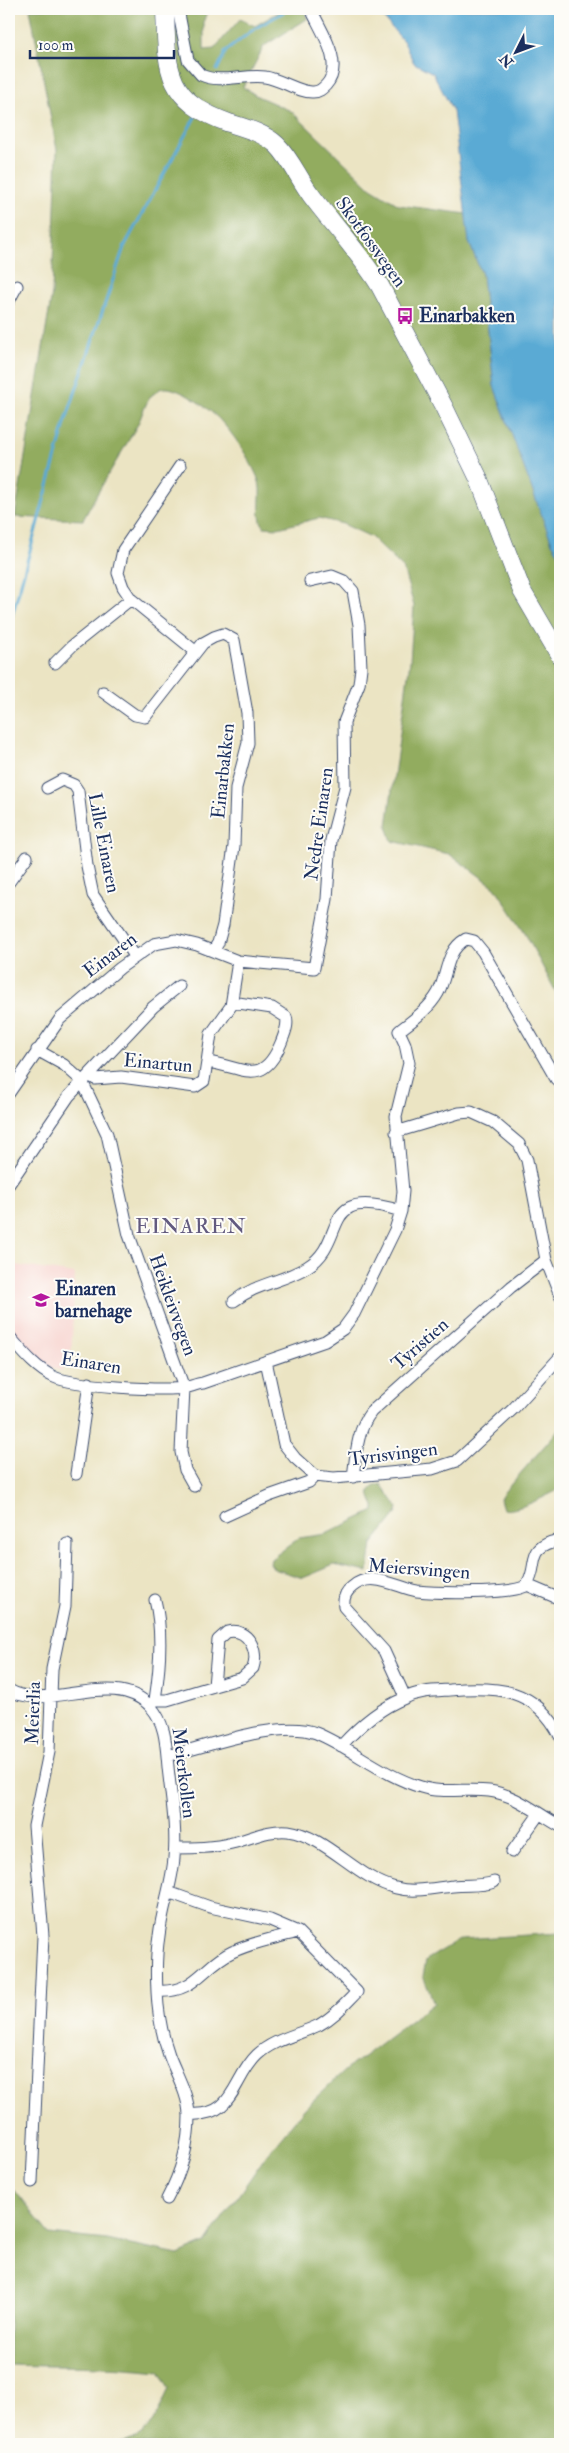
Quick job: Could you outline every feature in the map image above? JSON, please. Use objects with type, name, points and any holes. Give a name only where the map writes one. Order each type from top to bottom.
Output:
[{"type":"main road","name":"Skotfossvegen","points":[[165,9],[167,62],[176,86],[183,95],[206,114],[255,132],[278,146],[309,192],[371,270],[444,407],[478,476],[522,591],[560,656]]},
{"type":"street","points":[[178,9],[188,60],[200,75],[219,78],[266,77],[312,93],[321,90],[328,82],[334,68],[330,52],[312,10]]},
{"type":"street","points":[[9,301],[18,286]]},
{"type":"street","points":[[180,466],[134,532],[121,555],[118,563],[119,580],[132,599],[195,651]]},
{"type":"street","name":"Nedre Einaren","points":[[310,581],[326,576],[338,578],[349,585],[356,598],[361,676],[344,722],[345,787],[331,840],[327,899],[314,968]]},
{"type":"street","points":[[55,663],[72,646],[132,599]]},
{"type":"street","name":"Einarbakken","points":[[103,692],[135,715],[145,717],[195,651],[208,639],[219,635],[227,635],[234,640],[248,725],[248,743],[236,788],[234,846],[221,936],[213,951]]},
{"type":"street","name":"Lille Einaren","points":[[47,788],[62,780],[74,786],[78,791],[87,866],[93,895],[135,956]]},
{"type":"street","points":[[9,882],[26,857]]},
{"type":"street","points":[[184,1388],[325,1341],[343,1329],[354,1314],[391,1240],[401,1211],[403,1183],[396,1132],[396,1116],[409,1063],[406,1044],[399,1031],[430,1005],[440,991],[452,953],[461,941],[471,939],[483,952],[556,1079]]},
{"type":"street","name":"Einaren","points":[[9,1092],[36,1050],[70,1009],[135,956],[154,944],[168,940],[186,942],[238,961],[314,968]]},
{"type":"street","name":"Einartun","points":[[85,1078],[121,1077],[195,1087],[204,1081],[211,1034],[229,1011],[238,961]]},
{"type":"street","points":[[9,1184],[69,1096],[153,1008],[179,986]]},
{"type":"street","name":"Einartun","points":[[207,1062],[236,1066],[250,1072],[260,1071],[270,1064],[284,1038],[287,1021],[279,1011],[232,1002]]},
{"type":"street","points":[[36,1050],[85,1078]]},
{"type":"street","name":"Heikleivvegen","points":[[85,1078],[107,1134],[129,1235],[184,1388],[181,1452],[185,1470],[194,1486]]},
{"type":"street","points":[[396,1132],[459,1113],[471,1112],[486,1117],[513,1138],[522,1148],[527,1160],[546,1260],[560,1296]]},
{"type":"street","points":[[234,1301],[255,1287],[309,1267],[324,1250],[341,1214],[350,1207],[374,1205],[401,1211]]},
{"type":"street","name":"Tyristien","points":[[353,1477],[360,1434],[363,1424],[371,1412],[511,1287],[546,1260]]},
{"type":"street","name":"Einaren","points":[[9,1336],[30,1360],[46,1372],[62,1379],[89,1383],[184,1388]]},
{"type":"street","name":"Tyrisvingen","points":[[315,1476],[325,1478],[353,1477],[432,1469],[457,1461],[506,1416],[560,1357]]},
{"type":"street","points":[[225,1516],[269,1496],[309,1482],[315,1476],[295,1458],[284,1444],[266,1361]]},
{"type":"street","points":[[76,1474],[89,1383]]},
{"type":"street","points":[[560,1540],[547,1544],[536,1554],[532,1574],[527,1585],[560,1599]]},
{"type":"street","name":"Meierlia","points":[[32,2182],[43,1936],[34,1835],[49,1752],[54,1654],[65,1606],[67,1544]]},
{"type":"street","name":"Meiersvingen","points":[[405,1697],[384,1651],[344,1607],[345,1594],[352,1586],[360,1581],[373,1579],[428,1592],[506,1591],[519,1590],[527,1585]]},
{"type":"street","points":[[153,1703],[158,1680],[159,1650],[155,1600]]},
{"type":"street","points":[[9,1690],[22,1696],[111,1690],[153,1703],[167,1700],[242,1678],[253,1668],[254,1651],[249,1639],[241,1632],[227,1632],[218,1640],[214,1686]]},
{"type":"street","points":[[342,1746],[374,1716],[405,1697],[426,1692],[462,1689],[504,1690],[536,1705],[550,1718],[560,1736]]},
{"type":"street","name":"Meierkollen","points":[[153,1703],[162,1724],[167,1756],[175,1848],[159,1935],[157,1991],[162,2033],[189,2114],[184,2158],[167,2199]]},
{"type":"street","points":[[167,1756],[266,1731],[290,1728],[315,1733],[391,1774],[422,1788],[492,1792],[510,1797],[560,1826]]},
{"type":"street","points":[[512,1852],[539,1814]]},
{"type":"street","points":[[175,1848],[219,1846],[270,1832],[288,1832],[308,1838],[366,1874],[395,1888],[413,1890],[456,1885],[482,1885],[494,1882]]},
{"type":"street","points":[[168,1892],[210,1907],[270,1920],[298,1932],[357,1992],[330,2018],[259,2053],[247,2067],[233,2093],[222,2106],[204,2114],[189,2114]]},
{"type":"street","points":[[157,1991],[183,1989],[225,1955],[246,1946],[298,1932]]},
{"type":"shaded area","name":"Einaren barnehage","points":[[9,1264],[75,1274],[71,1361],[63,1360],[62,1371],[46,1366],[38,1360],[9,1327]]},
{"type":"green space","points":[[30,9],[208,9],[204,20],[204,50],[214,49],[240,19],[255,26],[284,9],[305,9],[307,19],[264,46],[243,87],[257,96],[291,111],[371,188],[399,205],[467,214],[469,242],[482,274],[494,386],[552,543],[560,555],[560,1000],[526,935],[495,887],[449,854],[392,841],[387,826],[410,661],[414,606],[403,568],[371,537],[343,524],[319,518],[278,528],[264,527],[260,516],[259,482],[249,461],[235,439],[219,419],[200,403],[174,389],[166,388],[160,389],[149,399],[138,424],[83,520],[15,517],[52,293],[57,150]]},
{"type":"green space","points":[[560,1428],[560,1489],[523,1506],[508,1510],[503,1509],[500,1499],[505,1491]]},
{"type":"green space","points":[[381,1484],[398,1508],[396,1514],[372,1544],[368,1572],[334,1565],[303,1578],[274,1569],[270,1563],[271,1559],[299,1538],[326,1534],[374,1511],[370,1492],[373,1487]]},
{"type":"green space","points":[[560,1933],[560,2444],[116,2444],[137,2437],[150,2425],[155,2417],[169,2389],[159,2371],[102,2367],[9,2365],[9,2183],[49,2234],[107,2240],[178,2255],[205,2243],[268,2153],[305,2108],[344,2071],[434,2003],[423,1976],[426,1960],[461,1939]]},
{"type":"water","points":[[376,9],[560,9],[560,555],[552,543],[494,386],[482,274],[469,242],[453,111],[433,73],[414,63],[404,42]]},
{"type":"waterway","points":[[217,70],[226,51],[254,29],[289,9]]},
{"type":"waterway","points":[[9,627],[66,420],[124,247],[195,117]]},
{"type":"place","name":"Einarbakken","points":[[405,316]]},
{"type":"place","name":"Einaren barnehage","points":[[41,1300]]},
{"type":"district","name":"EINAREN","points":[[191,1226]]}]
